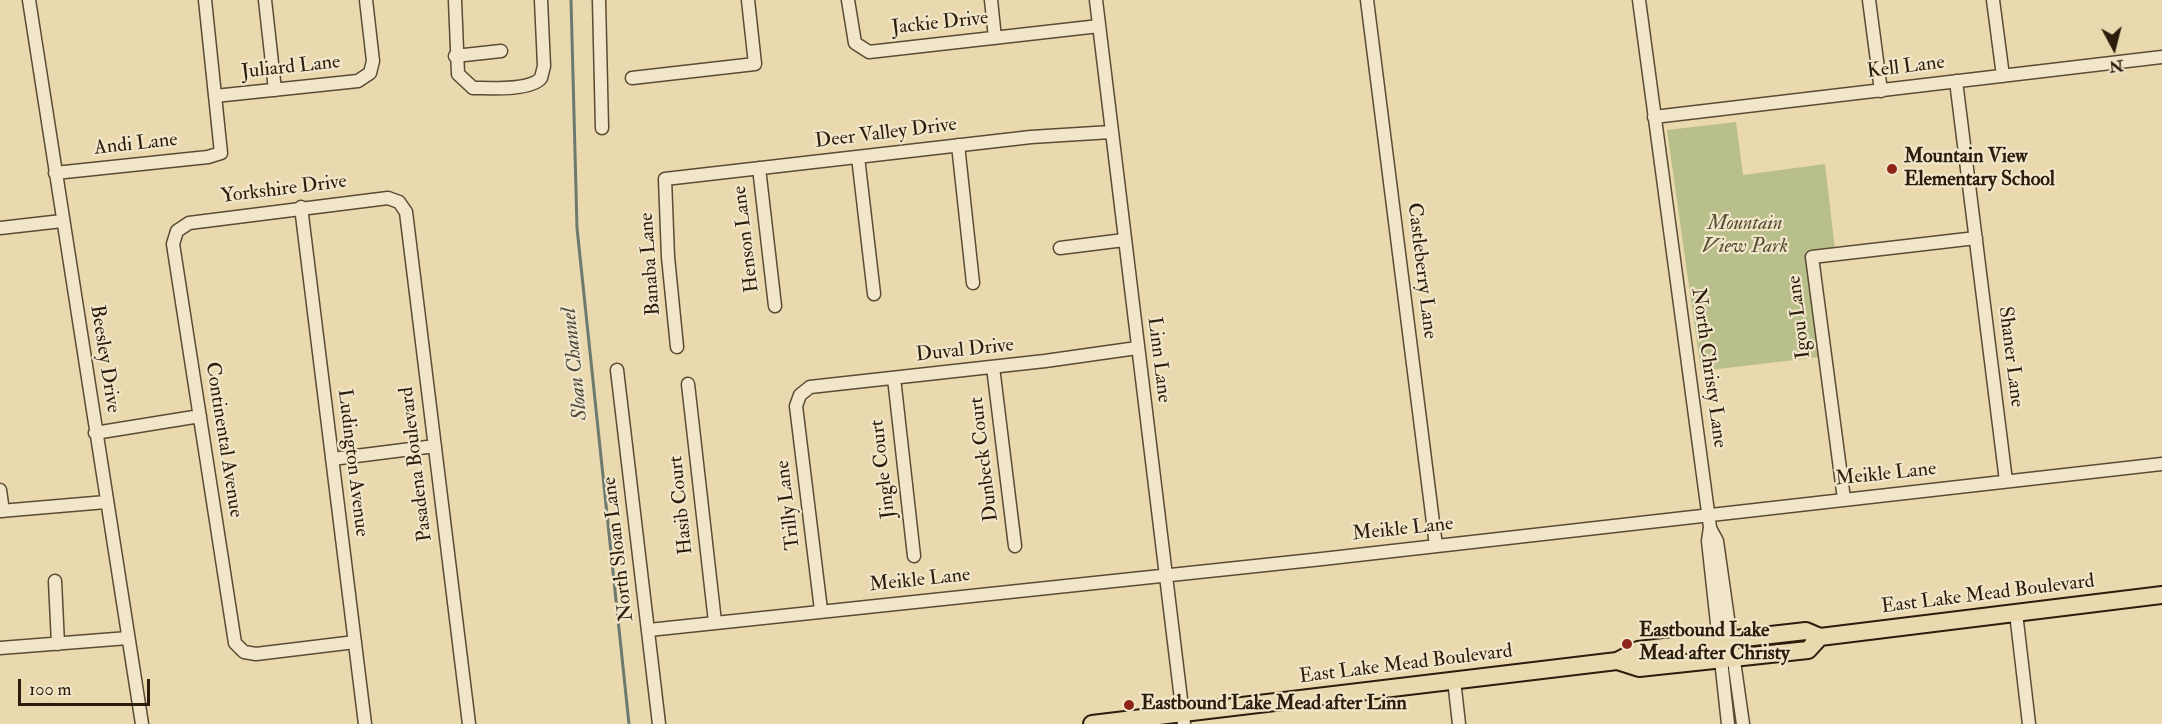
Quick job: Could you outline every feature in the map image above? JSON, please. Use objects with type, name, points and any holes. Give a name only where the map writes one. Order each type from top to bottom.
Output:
[{"type":"main road","name":"East Lake Mead Boulevard","points":[[1092,724],[1184,718],[1454,680],[1617,661],[1638,650],[1806,631],[1820,637],[2162,595]]},
{"type":"main road","name":"East Lake Mead Boulevard","points":[[1617,661],[1639,668],[1808,650],[1820,637]]},
{"type":"street","name":"Beesley Drive","points":[[29,0],[142,724]]},
{"type":"street","points":[[205,0],[215,96]]},
{"type":"street","points":[[265,0],[275,90]]},
{"type":"street","name":"Juliard Lane","points":[[215,96],[358,81],[370,73],[373,61],[366,0]]},
{"type":"street","points":[[455,0],[455,56],[458,74],[473,88],[537,83],[544,66],[541,0]]},
{"type":"street","points":[[599,0],[602,128]]},
{"type":"street","points":[[632,78],[755,64],[748,0]]},
{"type":"street","name":"Jackie Drive","points":[[848,0],[852,36],[859,46],[869,52],[1099,26]]},
{"type":"street","points":[[991,0],[995,38]]},
{"type":"street","name":"Linn Lane","points":[[1096,0],[1184,718]]},
{"type":"street","name":"Castleberry Lane","points":[[1367,0],[1436,546]]},
{"type":"street","name":"North Christy Lane","points":[[1639,0],[1710,527],[1708,542],[1727,658],[1743,724]]},
{"type":"street","points":[[1869,0],[1881,91]]},
{"type":"street","points":[[1993,0],[2003,76]]},
{"type":"street","points":[[455,56],[501,51]]},
{"type":"street","name":"Kell Lane","points":[[1654,117],[2162,57]]},
{"type":"street","name":"Shaner Lane","points":[[1956,81],[2006,481]]},
{"type":"street","name":"Andi Lane","points":[[55,173],[208,157],[221,153],[215,96]]},
{"type":"street","name":"Deer Valley Drive","points":[[665,179],[1031,137],[1112,132]]},
{"type":"street","points":[[958,145],[974,284]]},
{"type":"street","points":[[858,157],[874,294]]},
{"type":"street","name":"Henson Lane","points":[[759,168],[775,306]]},
{"type":"street","name":"Banaba Lane","points":[[665,179],[668,257],[677,347]]},
{"type":"street","name":"Yorkshire Drive","points":[[177,231],[189,223],[301,207],[388,198],[399,202]]},
{"type":"street","name":"Pasadena Boulevard","points":[[399,202],[406,212],[469,724]]},
{"type":"street","name":"Ludington Avenue","points":[[301,207],[365,724]]},
{"type":"street","points":[[0,228],[62,221]]},
{"type":"street","name":"Continental Avenue","points":[[177,231],[173,244],[235,643],[244,652],[256,654],[355,642]]},
{"type":"street","name":"Igou Lane","points":[[1844,499],[1812,257],[1976,238]]},
{"type":"street","points":[[1060,248],[1124,240]]},
{"type":"street","name":"Duval Drive","points":[[800,395],[810,387],[993,367],[1137,348]]},
{"type":"street","name":"Dunbeck Court","points":[[993,367],[1015,546]]},
{"type":"street","name":"North Sloan Lane","points":[[617,370],[659,724]]},
{"type":"street","name":"Jingle Court","points":[[894,378],[914,556]]},
{"type":"street","name":"Hasib Court","points":[[688,384],[715,622]]},
{"type":"street","name":"Trilly Lane","points":[[800,395],[796,406],[821,610]]},
{"type":"street","points":[[95,433],[200,416]]},
{"type":"street","points":[[332,459],[435,446]]},
{"type":"street","name":"Meikle Lane","points":[[649,630],[1166,573],[1436,546],[2162,465]]},
{"type":"street","points":[[0,490],[2,511],[106,502]]},
{"type":"street","points":[[55,581],[58,644]]},
{"type":"street","points":[[2016,613],[2030,724]]},
{"type":"street","points":[[0,648],[128,638]]},
{"type":"street","name":"North Christy Lane","points":[[1727,658],[1728,724]]},
{"type":"street","points":[[1454,680],[1459,724]]},
{"type":"green space","name":"Mountain View Park","points":[[1736,122],[1743,175],[1825,164],[1835,249],[1806,252],[1820,357],[1701,371],[1667,130]]},
{"type":"waterway","name":"Sloan Channel","points":[[571,0],[577,228],[629,724]]},
{"type":"place","name":"Mountain View Elementary School","points":[[1892,169]]},
{"type":"place","name":"Eastbound Lake Mead after Christy","points":[[1627,644]]},
{"type":"place","name":"Eastbound Lake Mead after Linn","points":[[1129,705]]}]
